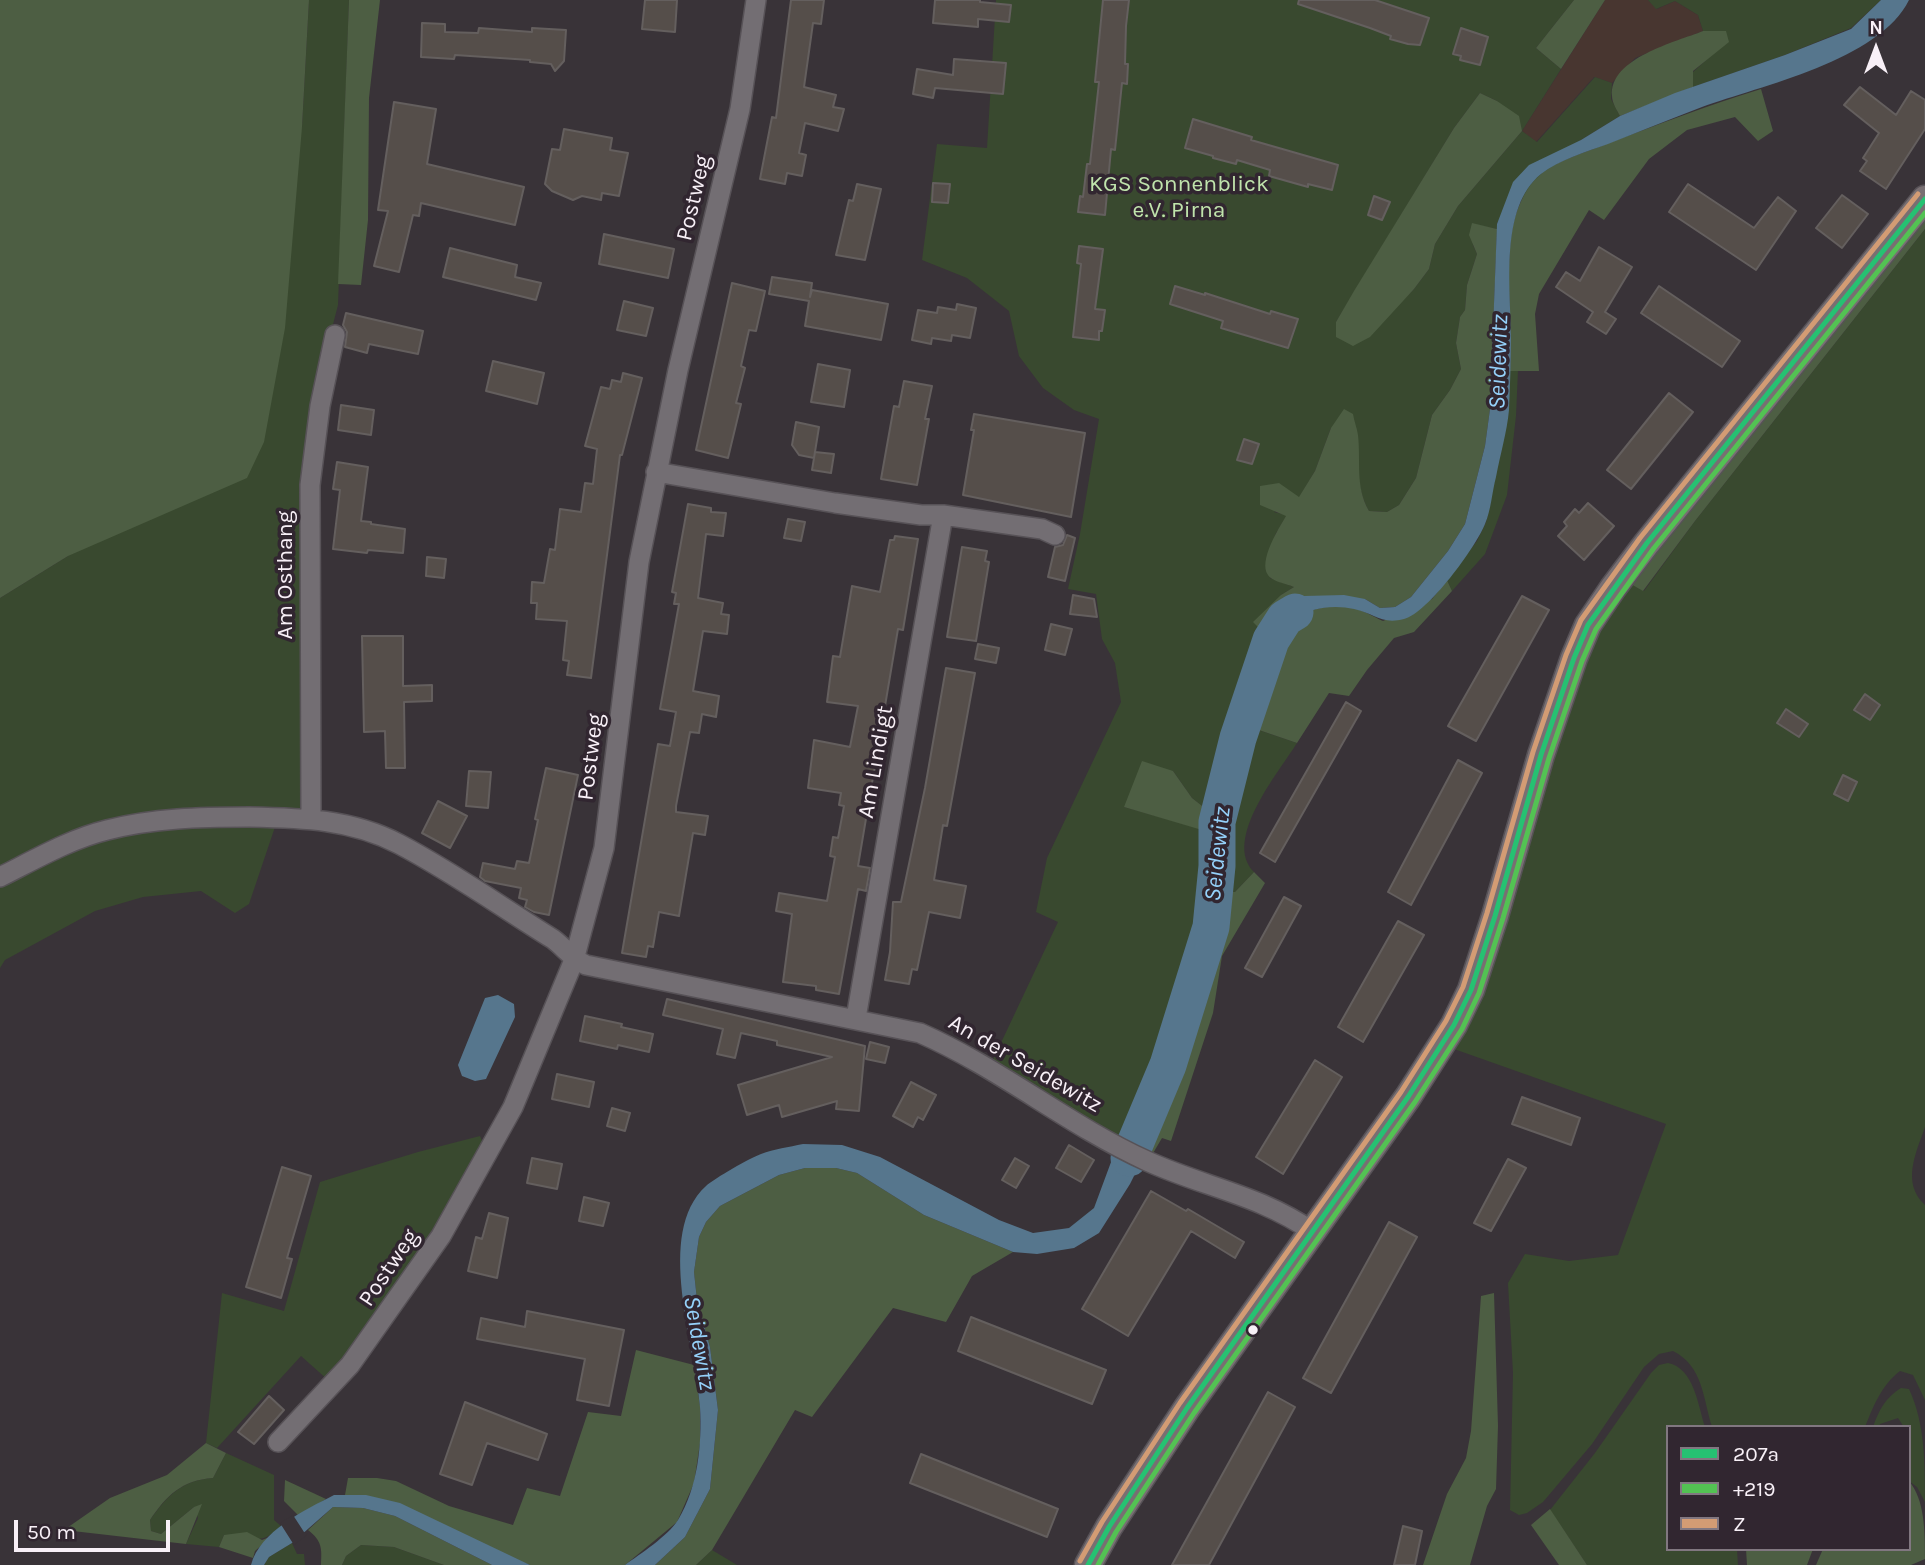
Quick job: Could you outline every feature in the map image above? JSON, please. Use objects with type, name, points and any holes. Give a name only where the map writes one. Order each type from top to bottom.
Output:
[{"type":"main road","points":[[1088,1565],[1109,1527],[1187,1408],[1441,1047],[1471,990],[1541,755],[1573,658],[1588,625],[1653,537],[1925,199]]},
{"type":"street","name":"Postweg","points":[[278,1442],[351,1365],[441,1236],[513,1107],[574,960],[604,848],[639,562],[656,472],[740,109],[756,0]]},
{"type":"street","name":"Am Osthang","points":[[311,818],[310,485],[320,406],[335,335]]},
{"type":"street","points":[[656,472],[835,503],[1042,529],[1055,535]]},
{"type":"street","name":"Am Lindigt","points":[[856,1018],[943,515]]},
{"type":"street","points":[[0,877],[59,848],[104,830],[158,820],[199,817],[311,818],[352,826],[398,844],[553,939],[574,960]]},
{"type":"street","name":"An der Seidewitz","points":[[574,960],[586,965],[920,1033],[958,1050],[1148,1162],[1274,1208],[1313,1232]]},
{"type":"shaded area","points":[[1605,0],[1648,0],[1657,9],[1675,1],[1698,15],[1703,31],[1635,58],[1612,83],[1594,77],[1536,142],[1522,131]]},
{"type":"green space","points":[[0,0],[309,0],[302,127],[285,328],[264,442],[247,478],[68,556],[0,598]]},
{"type":"green space","points":[[309,0],[349,0],[338,305],[320,375],[299,517],[304,807],[284,813],[155,814],[0,873],[0,598],[68,556],[302,127]]},
{"type":"green space","points":[[349,0],[380,0],[369,98],[368,220],[361,285],[338,284]]},
{"type":"green space","name":"KGS Sonnenblick e.V. Pirna","points":[[996,0],[1574,0],[1536,48],[1561,69],[1522,131],[1537,142],[1595,77],[1612,83],[1611,99],[1620,116],[1581,140],[1497,223],[1497,229],[1472,224],[1473,245],[1477,254],[1467,285],[1465,310],[1460,317],[1456,343],[1461,369],[1432,415],[1416,478],[1399,505],[1387,512],[1369,511],[1360,484],[1358,435],[1331,428],[1315,471],[1299,498],[1274,512],[1287,515],[1275,535],[1270,578],[1294,587],[1281,595],[1271,640],[1217,822],[1217,866],[1211,927],[1168,1065],[1134,1147],[991,1064],[1058,922],[1036,912],[1047,858],[1121,702],[1115,663],[1102,639],[1096,594],[1068,589],[1099,419],[1074,410],[1043,388],[1019,356],[1009,311],[967,278],[922,260],[937,144],[987,148]],"holes":[[[1480,93],[1497,101],[1522,131],[1458,206],[1435,244],[1429,269],[1400,303],[1336,322],[1454,128]],[[1173,771],[1192,798],[1206,809],[1202,829],[1124,807]]]},
{"type":"green space","points":[[1574,0],[1605,0],[1561,69],[1536,48]]},
{"type":"green space","points":[[1648,0],[1881,0],[1851,28],[1785,55],[1693,87],[1693,72],[1713,54],[1726,32],[1703,31],[1698,15],[1675,1],[1656,9]]},
{"type":"green space","points":[[1703,31],[1726,31],[1729,42],[1693,71],[1693,87],[1620,116],[1612,96],[1614,83],[1621,71],[1646,53]]},
{"type":"green space","points":[[1761,89],[1773,131],[1758,141],[1735,117],[1687,130],[1649,159],[1604,220],[1589,210],[1539,294],[1535,314],[1539,371],[1510,371],[1511,234],[1519,206],[1535,180],[1546,170],[1571,157]]},
{"type":"green space","points":[[1480,93],[1519,116],[1522,131],[1458,206],[1435,244],[1429,269],[1414,289],[1370,337],[1353,346],[1336,337],[1336,322],[1354,291],[1454,128]]},
{"type":"green space","points":[[1925,210],[1925,229],[1643,591],[1629,583]]},
{"type":"green space","points":[[1472,223],[1497,229],[1490,409],[1485,446],[1465,524],[1448,551],[1411,597],[1395,607],[1380,608],[1365,599],[1282,611],[1268,637],[1253,622],[1281,595],[1294,587],[1268,575],[1267,553],[1286,516],[1260,505],[1260,486],[1279,483],[1299,497],[1315,471],[1331,428],[1344,409],[1353,414],[1357,430],[1360,483],[1369,511],[1387,512],[1399,505],[1416,478],[1432,415],[1461,369],[1456,343],[1460,317],[1465,310],[1467,285],[1477,254],[1469,235]]},
{"type":"green space","points":[[1925,229],[1925,1127],[1915,1157],[1912,1178],[1918,1196],[1925,1205],[1925,1400],[1913,1375],[1900,1371],[1883,1390],[1866,1425],[1711,1425],[1700,1384],[1690,1365],[1673,1351],[1659,1354],[1644,1367],[1592,1444],[1543,1502],[1519,1515],[1510,1510],[1513,1373],[1508,1283],[1525,1254],[1569,1261],[1618,1255],[1666,1124],[1454,1049],[1567,705],[1597,631],[1629,583],[1644,591],[1695,521]]},
{"type":"green space","points":[[1518,370],[1507,495],[1485,554],[1452,591],[1447,580],[1477,541],[1486,522],[1508,414],[1510,371]]},
{"type":"green space","points":[[1447,580],[1452,591],[1414,632],[1394,638],[1349,696],[1329,693],[1297,743],[1253,728],[1277,645],[1294,619],[1309,611],[1345,607],[1357,609],[1383,621],[1432,599]]},
{"type":"green space","points":[[1253,728],[1297,743],[1267,788],[1249,825],[1245,842],[1246,858],[1254,872],[1235,892],[1222,891],[1227,822],[1240,765]]},
{"type":"green space","points":[[1142,761],[1173,771],[1192,798],[1206,809],[1202,830],[1124,807]]},
{"type":"green space","points":[[157,824],[276,824],[249,904],[235,913],[201,891],[143,897],[95,911],[5,960],[0,968],[0,883],[58,855]]},
{"type":"green space","points":[[1254,872],[1265,883],[1222,956],[1213,1013],[1171,1141],[1162,1138],[1152,1155],[1145,1152],[1203,995],[1222,891],[1235,892]]},
{"type":"green space","points":[[480,1136],[483,1143],[444,1212],[379,1313],[328,1380],[301,1356],[217,1448],[206,1443],[222,1293],[284,1311],[320,1182]]},
{"type":"green space","points":[[805,1168],[836,1168],[857,1173],[924,1215],[1013,1252],[972,1276],[946,1322],[893,1308],[812,1417],[795,1410],[712,1550],[696,1565],[655,1565],[685,1537],[710,1489],[718,1410],[710,1347],[697,1300],[694,1272],[699,1237],[706,1222],[720,1206],[779,1175]]},
{"type":"green space","points":[[1494,1293],[1498,1426],[1496,1489],[1487,1506],[1470,1565],[1423,1565],[1447,1494],[1466,1458],[1471,1431],[1481,1296]]},
{"type":"green space","points":[[636,1350],[694,1365],[700,1406],[700,1443],[694,1483],[677,1522],[625,1565],[530,1565],[345,1495],[348,1478],[396,1481],[449,1506],[513,1525],[527,1488],[560,1496],[588,1412],[621,1416]]},
{"type":"green space","points":[[1668,1363],[1684,1372],[1694,1389],[1704,1425],[1666,1425],[1666,1551],[1737,1551],[1738,1565],[1587,1565],[1550,1510],[1659,1365]]},
{"type":"green space","points":[[1901,1388],[1909,1389],[1914,1402],[1921,1429],[1925,1502],[1917,1487],[1911,1482],[1911,1425],[1903,1425],[1898,1418],[1874,1425],[1883,1405]]},
{"type":"green space","points":[[206,1443],[226,1453],[213,1478],[192,1482],[176,1491],[150,1520],[151,1531],[161,1534],[194,1507],[202,1504],[186,1544],[64,1530],[110,1498],[167,1475]]},
{"type":"green space","points":[[226,1453],[274,1475],[274,1520],[281,1526],[268,1536],[255,1540],[224,1535],[219,1547],[186,1544],[198,1518],[194,1507],[161,1534],[151,1531],[150,1520],[169,1497],[192,1482],[213,1478]]},
{"type":"green space","points":[[285,1480],[326,1499],[299,1516],[284,1501]]},
{"type":"green space","points":[[1911,1484],[1921,1507],[1925,1559],[1911,1565],[1816,1565],[1822,1551],[1911,1551]]},
{"type":"green space","points":[[333,1507],[363,1508],[395,1516],[492,1565],[444,1565],[394,1547],[361,1545],[346,1556],[342,1565],[321,1565],[320,1545],[308,1530]]},
{"type":"green space","points":[[1550,1509],[1587,1565],[1559,1565],[1531,1525]]},
{"type":"green space","points":[[247,1532],[262,1540],[272,1536],[255,1551],[253,1558],[219,1547],[224,1535]]},
{"type":"green space","points":[[292,1543],[297,1554],[304,1554],[305,1565],[264,1565],[269,1557]]},
{"type":"green space","points":[[361,1545],[394,1547],[444,1565],[342,1565],[346,1556]]},
{"type":"green space","points":[[712,1550],[737,1565],[696,1565]]},
{"type":"green space","points":[[1746,1551],[1812,1551],[1807,1565],[1747,1565]]},
{"type":"water","points":[[1881,0],[1909,0],[1894,21],[1873,39],[1846,55],[1573,157],[1541,174],[1528,189],[1519,207],[1510,250],[1509,410],[1485,524],[1472,548],[1450,578],[1426,605],[1414,614],[1404,619],[1389,621],[1354,609],[1328,607],[1303,614],[1286,627],[1240,765],[1227,822],[1225,874],[1203,995],[1145,1152],[1134,1147],[1168,1065],[1211,927],[1217,866],[1217,822],[1238,738],[1271,640],[1268,637],[1282,611],[1304,596],[1344,595],[1365,599],[1380,608],[1395,607],[1411,597],[1448,551],[1465,524],[1485,446],[1490,409],[1497,224],[1513,182],[1529,165],[1581,140],[1620,116],[1675,93],[1851,29]]},
{"type":"water","points":[[498,995],[514,1004],[515,1017],[486,1079],[475,1081],[462,1076],[458,1065],[485,998]]},
{"type":"water","points":[[803,1144],[842,1145],[880,1157],[999,1220],[1033,1233],[1069,1228],[1094,1208],[1114,1154],[1139,1166],[1099,1233],[1074,1248],[1037,1254],[1013,1252],[924,1215],[857,1173],[836,1168],[805,1168],[779,1175],[720,1206],[706,1222],[699,1237],[694,1272],[697,1300],[710,1347],[718,1410],[710,1489],[685,1537],[655,1565],[625,1565],[661,1538],[678,1520],[690,1494],[697,1465],[700,1407],[686,1323],[680,1261],[683,1232],[691,1207],[706,1186],[741,1164],[766,1152]]},
{"type":"water","points":[[334,1495],[366,1495],[400,1503],[530,1565],[492,1565],[395,1516],[363,1508],[333,1507],[292,1543],[269,1557],[264,1565],[251,1565],[256,1553],[274,1532],[297,1515]]},
{"type":"pier","points":[[293,1515],[308,1534],[294,1545],[280,1523]]},
{"type":"building","points":[[645,0],[677,0],[675,32],[642,29]]},
{"type":"building","points":[[791,0],[824,0],[821,24],[813,23],[804,87],[836,95],[833,107],[844,109],[838,131],[805,123],[799,153],[806,155],[802,176],[787,173],[785,184],[760,179],[772,117],[776,118]]},
{"type":"building","points":[[935,0],[980,0],[1011,5],[1009,22],[978,19],[978,27],[933,23]]},
{"type":"building","points":[[1103,0],[1129,0],[1125,64],[1128,64],[1127,84],[1122,83],[1115,150],[1111,149],[1105,215],[1078,212],[1080,196],[1083,197],[1087,164],[1090,164],[1099,82],[1095,82]]},
{"type":"building","points":[[1299,0],[1375,0],[1429,18],[1420,45],[1408,44],[1298,4]]},
{"type":"building","points":[[422,23],[445,24],[445,32],[478,33],[479,28],[532,32],[532,28],[566,30],[564,61],[555,71],[551,64],[530,60],[455,55],[454,59],[421,57]]},
{"type":"building","points":[[1461,28],[1488,37],[1480,65],[1460,60],[1461,56],[1453,54]]},
{"type":"building","points":[[954,59],[1006,63],[1003,94],[935,88],[933,98],[913,94],[917,69],[953,75]]},
{"type":"building","points":[[1860,87],[1896,115],[1911,91],[1925,100],[1925,129],[1886,189],[1860,171],[1867,161],[1863,158],[1879,133],[1844,105]]},
{"type":"building","points":[[394,102],[436,109],[427,164],[524,187],[515,225],[421,203],[419,216],[413,215],[399,272],[374,266],[388,211],[378,210]]},
{"type":"building","points":[[1193,119],[1252,137],[1251,140],[1338,165],[1332,190],[1308,184],[1308,187],[1269,176],[1270,170],[1237,160],[1236,164],[1185,148]]},
{"type":"building","points":[[564,129],[612,138],[610,150],[628,153],[619,196],[602,193],[601,200],[582,196],[573,200],[552,191],[545,184],[552,149],[560,150]]},
{"type":"building","points":[[933,183],[950,184],[948,203],[932,202]]},
{"type":"building","points":[[857,184],[881,189],[865,260],[836,255],[849,200],[853,201]]},
{"type":"building","points":[[1688,184],[1754,228],[1778,197],[1796,211],[1756,270],[1669,212]]},
{"type":"building","points":[[1842,195],[1868,214],[1842,248],[1816,228]]},
{"type":"building","points":[[1374,196],[1390,202],[1382,220],[1368,215]]},
{"type":"building","points":[[604,234],[674,249],[668,278],[599,264]]},
{"type":"building","points":[[1079,246],[1103,249],[1095,309],[1105,310],[1099,340],[1073,337],[1081,264],[1077,263]]},
{"type":"building","points":[[1599,247],[1632,267],[1605,312],[1616,319],[1606,334],[1587,322],[1593,312],[1556,287],[1566,272],[1580,281]]},
{"type":"building","points":[[450,248],[517,265],[515,277],[541,283],[536,300],[443,277]]},
{"type":"building","points":[[772,277],[812,283],[810,297],[812,290],[888,304],[881,340],[805,326],[809,301],[769,294]]},
{"type":"building","points":[[732,283],[765,291],[756,331],[749,330],[741,366],[745,368],[736,403],[741,404],[728,458],[696,450]]},
{"type":"building","points":[[1175,286],[1270,314],[1271,311],[1298,319],[1288,348],[1221,328],[1223,321],[1170,304]]},
{"type":"building","points":[[1659,286],[1740,341],[1722,367],[1641,313]]},
{"type":"building","points":[[624,301],[653,308],[646,336],[617,330]]},
{"type":"building","points":[[957,304],[976,308],[970,338],[952,335],[951,341],[932,338],[931,344],[912,340],[918,310],[937,313],[938,307],[956,310]]},
{"type":"building","points":[[346,313],[423,331],[418,354],[369,344],[367,353],[345,347],[347,332],[343,325]]},
{"type":"building","points":[[493,361],[544,373],[537,404],[486,391]]},
{"type":"building","points":[[818,364],[850,370],[844,407],[811,402]]},
{"type":"building","points":[[623,373],[642,378],[620,455],[591,678],[567,675],[569,661],[563,660],[567,621],[536,619],[537,603],[531,603],[532,582],[544,583],[550,549],[555,550],[560,509],[581,512],[585,483],[593,484],[597,449],[585,446],[601,387],[610,389],[612,380],[621,382]]},
{"type":"building","points":[[904,381],[932,386],[917,485],[881,479],[894,406],[899,407]]},
{"type":"building","points":[[1669,393],[1693,412],[1631,489],[1607,470]]},
{"type":"building","points":[[341,405],[374,410],[371,435],[338,430]]},
{"type":"building","points":[[974,414],[1085,433],[1071,517],[963,495],[974,430],[971,430]]},
{"type":"building","points":[[796,422],[819,427],[814,458],[799,455],[792,445]]},
{"type":"building","points":[[1244,439],[1259,444],[1252,464],[1237,460]]},
{"type":"building","points":[[815,452],[834,454],[831,473],[812,470]]},
{"type":"building","points":[[337,462],[368,467],[361,521],[405,529],[403,553],[333,549],[340,490],[333,489]]},
{"type":"building","points":[[1588,503],[1614,526],[1584,560],[1558,536],[1567,526],[1564,522],[1575,509],[1579,513]]},
{"type":"building","points":[[688,504],[711,508],[711,512],[726,513],[723,536],[706,534],[698,598],[723,603],[721,614],[729,615],[727,634],[703,631],[693,691],[719,696],[716,717],[702,714],[699,733],[690,732],[676,806],[676,812],[708,816],[705,835],[693,833],[679,916],[659,912],[653,947],[648,946],[646,957],[622,953],[658,744],[670,746],[676,712],[660,709],[679,604],[674,604],[676,593],[672,592]]},
{"type":"building","points":[[788,519],[805,522],[801,541],[784,538]]},
{"type":"building","points":[[1067,535],[1075,538],[1065,581],[1048,577],[1055,547],[1063,545]]},
{"type":"building","points":[[895,536],[918,539],[903,630],[898,629],[858,866],[870,868],[866,891],[858,889],[839,994],[816,990],[816,986],[783,982],[792,914],[776,911],[779,893],[827,901],[835,857],[830,856],[833,837],[838,838],[844,806],[839,805],[841,793],[808,788],[814,740],[850,747],[858,706],[827,702],[833,656],[840,657],[852,586],[880,592],[890,540],[894,540]]},
{"type":"building","points":[[962,547],[987,551],[985,561],[989,562],[976,641],[947,637]]},
{"type":"building","points":[[427,557],[446,559],[444,578],[426,576]]},
{"type":"building","points":[[1073,595],[1094,599],[1097,617],[1070,614]]},
{"type":"building","points":[[1522,596],[1549,610],[1476,741],[1448,726]]},
{"type":"building","points":[[1051,624],[1072,629],[1065,655],[1045,650]]},
{"type":"building","points":[[362,636],[403,636],[403,686],[432,685],[432,701],[404,702],[405,768],[386,768],[385,731],[364,732]]},
{"type":"building","points":[[978,644],[999,648],[996,663],[975,659]]},
{"type":"building","points":[[946,668],[975,673],[947,826],[943,825],[934,880],[966,886],[960,918],[929,912],[917,970],[912,969],[909,984],[885,980],[890,952],[893,902],[901,902]]},
{"type":"building","points":[[1865,694],[1880,705],[1870,720],[1854,710]]},
{"type":"building","points":[[1346,702],[1361,711],[1275,862],[1260,853]]},
{"type":"building","points":[[1786,709],[1808,724],[1799,737],[1777,723]]},
{"type":"building","points":[[1458,760],[1482,773],[1411,905],[1388,892]]},
{"type":"building","points":[[546,768],[578,775],[549,915],[525,907],[527,900],[519,898],[521,888],[485,881],[480,877],[483,863],[515,869],[517,861],[529,863]]},
{"type":"building","points":[[469,771],[491,772],[488,808],[466,806]]},
{"type":"building","points":[[1843,775],[1857,782],[1848,801],[1834,794]]},
{"type":"building","points":[[438,801],[467,816],[450,848],[422,833]]},
{"type":"building","points":[[1284,897],[1301,906],[1262,977],[1245,968]]},
{"type":"building","points":[[1398,921],[1424,935],[1363,1042],[1338,1027]]},
{"type":"building","points":[[667,999],[865,1046],[859,1111],[836,1109],[837,1101],[782,1117],[779,1105],[747,1115],[738,1085],[832,1057],[777,1045],[777,1041],[741,1033],[735,1058],[717,1054],[723,1029],[663,1015]]},
{"type":"building","points":[[585,1016],[653,1034],[649,1052],[580,1041]]},
{"type":"building","points":[[870,1042],[889,1047],[885,1063],[866,1059]]},
{"type":"building","points":[[1315,1060],[1342,1077],[1283,1174],[1256,1157]]},
{"type":"building","points":[[557,1074],[594,1082],[589,1107],[552,1099]]},
{"type":"building","points":[[911,1082],[936,1095],[923,1120],[918,1117],[913,1127],[893,1116]]},
{"type":"building","points":[[1522,1097],[1580,1118],[1571,1145],[1512,1124]]},
{"type":"building","points":[[612,1108],[630,1113],[625,1131],[607,1126]]},
{"type":"building","points":[[1069,1145],[1094,1160],[1081,1182],[1056,1168]]},
{"type":"building","points":[[532,1158],[562,1164],[557,1189],[527,1183]]},
{"type":"building","points":[[1015,1158],[1029,1166],[1016,1188],[1002,1180]]},
{"type":"building","points":[[1508,1159],[1526,1168],[1491,1231],[1474,1223]]},
{"type":"building","points":[[282,1167],[311,1176],[287,1258],[292,1259],[281,1298],[246,1287]]},
{"type":"building","points":[[1151,1191],[1244,1242],[1235,1258],[1191,1231],[1128,1336],[1082,1309]]},
{"type":"building","points":[[584,1197],[609,1203],[603,1226],[579,1221]]},
{"type":"building","points":[[489,1213],[508,1218],[497,1278],[468,1271],[476,1237],[482,1239]]},
{"type":"building","points":[[1389,1222],[1417,1237],[1331,1393],[1303,1378]]},
{"type":"building","points":[[527,1311],[624,1330],[609,1406],[577,1400],[585,1359],[477,1339],[481,1318],[525,1327]]},
{"type":"building","points":[[971,1317],[1106,1370],[1092,1404],[958,1351]]},
{"type":"building","points":[[1268,1392],[1295,1407],[1209,1565],[1172,1565]]},
{"type":"building","points":[[269,1396],[284,1410],[254,1444],[238,1432]]},
{"type":"building","points":[[465,1402],[547,1434],[538,1460],[487,1443],[472,1485],[440,1474]]},
{"type":"building","points":[[921,1454],[1058,1509],[1047,1537],[910,1483]]},
{"type":"building","points":[[1403,1526],[1422,1531],[1415,1565],[1394,1565]]},
{"type":"waterway","name":"Seidewitz","points":[[1129,1158],[1168,1065],[1211,927],[1217,866],[1217,822],[1238,738],[1271,640],[1285,618],[1295,612]]},
{"type":"transit line","name":"Z","points":[[1080,1561],[1102,1522],[1180,1403],[1401,1092],[1446,1021],[1463,987],[1533,752],[1566,655],[1581,620],[1640,538],[1918,194]]},
{"type":"transit line","name":"207a","points":[[1088,1565],[1109,1527],[1187,1408],[1408,1097],[1454,1025],[1471,990],[1541,755],[1588,625],[1647,543],[1925,199]]},
{"type":"transit line","name":"+219","points":[[1098,1565],[1116,1532],[1194,1413],[1415,1102],[1462,1029],[1479,993],[1549,758],[1582,661],[1596,629],[1654,548],[1925,213]]}]
